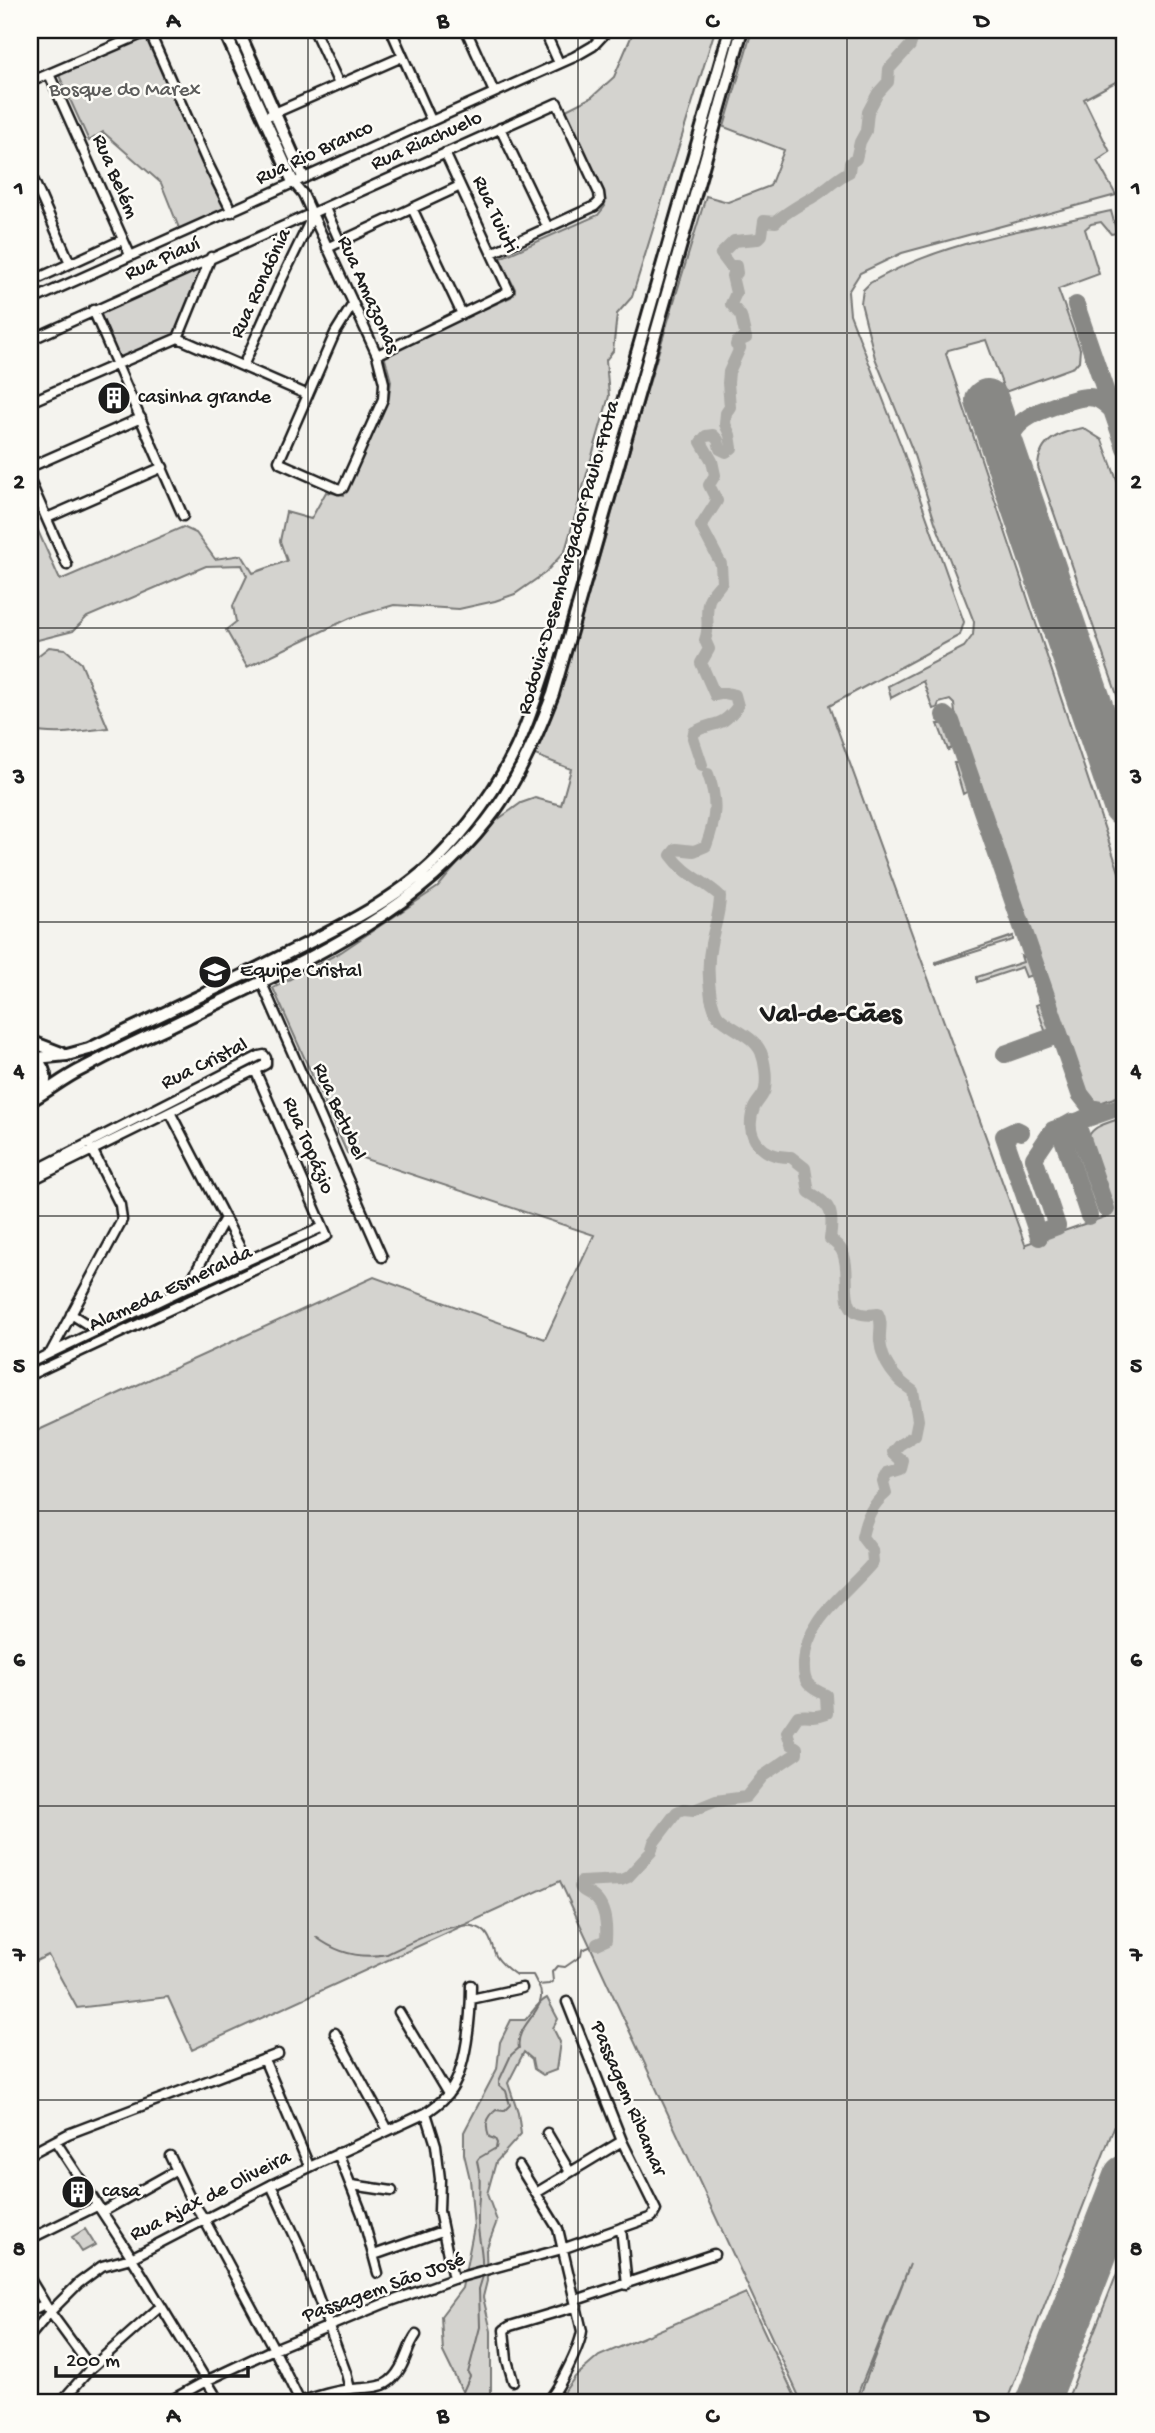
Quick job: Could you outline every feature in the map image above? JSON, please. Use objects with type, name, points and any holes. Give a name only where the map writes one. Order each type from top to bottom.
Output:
[{"type":"street","points":[[30,82],[150,30],[207,162],[232,212]]},
{"type":"street","points":[[224,30],[263,117],[298,180]]},
{"type":"street","points":[[238,30],[276,112],[298,180]]},
{"type":"street","points":[[314,30],[339,84]]},
{"type":"street","points":[[391,30],[431,120]]},
{"type":"street","points":[[466,30],[494,92]]},
{"type":"street","points":[[544,30],[559,63]]},
{"type":"street","name":"Rua Rio Branco","points":[[30,301],[586,51],[608,30]]},
{"type":"street","name":"Rodovia Desembargador Paulo Frota","points":[[33,1057],[67,1055],[89,1049],[263,962],[326,934],[391,896],[419,876],[446,850],[490,792],[510,761],[526,727],[550,655],[730,30]]},
{"type":"street","name":"Rodovia Desembargador Paulo Frota","points":[[30,1101],[83,1068],[261,981],[391,910],[426,885],[487,820],[505,794],[530,749],[557,682],[741,30]]},
{"type":"street","points":[[1110,30],[1125,36]]},
{"type":"street","points":[[263,117],[402,57]]},
{"type":"street","name":"Rua Belém","points":[[49,74],[130,255]]},
{"type":"street","name":"Rua Riachuelo","points":[[312,216],[557,103],[600,199],[595,206],[548,228]]},
{"type":"street","points":[[492,253],[548,228],[500,128]]},
{"type":"street","name":"Rua Tuiuti","points":[[446,153],[509,288],[509,292],[462,314]]},
{"type":"street","points":[[30,172],[70,263]]},
{"type":"street","name":"Rua Amazonas","points":[[298,180],[377,355],[384,383],[383,399],[342,488],[279,462],[308,395]]},
{"type":"street","points":[[327,248],[460,186]]},
{"type":"street","points":[[325,208],[340,242]]},
{"type":"street","points":[[377,355],[462,314],[412,208]]},
{"type":"street","name":"Rua Piauí","points":[[30,340],[211,257],[312,216]]},
{"type":"street","name":"Rua Rondônia","points":[[243,366],[312,216]]},
{"type":"street","points":[[30,282],[122,240]]},
{"type":"street","points":[[30,402],[178,338],[211,257]]},
{"type":"street","points":[[178,338],[308,395],[335,333],[353,304]]},
{"type":"street","points":[[93,310],[183,516]]},
{"type":"street","points":[[30,467],[141,418]]},
{"type":"street","points":[[47,518],[163,467]]},
{"type":"street","points":[[30,481],[67,565]]},
{"type":"street","name":"Rua Betubel","points":[[261,981],[382,1257]]},
{"type":"street","points":[[30,1041],[67,1055]]},
{"type":"street","name":"Rua Cristal","points":[[30,1173],[50,1167],[92,1149],[255,1070],[266,1064],[264,1055],[50,1167],[30,1181]]},
{"type":"street","points":[[33,1057],[41,1063],[46,1075],[40,1094]]},
{"type":"street","name":"Rua Topázio","points":[[255,1070],[327,1236]]},
{"type":"street","points":[[208,1082],[213,1091]]},
{"type":"street","points":[[170,1112],[247,1261]]},
{"type":"street","points":[[51,1352],[122,1220],[120,1205],[92,1149]]},
{"type":"street","points":[[188,1287],[225,1218]]},
{"type":"street","name":"Alameda Esmeralda","points":[[30,1363],[188,1287],[323,1227]]},
{"type":"street","name":"Alameda Esmeralda","points":[[30,1375],[327,1236]]},
{"type":"street","points":[[234,1267],[240,1277]]},
{"type":"street","points":[[71,1314],[96,1330]]},
{"type":"street","points":[[106,1326],[111,1337]]},
{"type":"street","points":[[449,2094],[459,2074],[471,1985]]},
{"type":"street","points":[[471,1999],[522,1988]]},
{"type":"street","name":"Passagem Ribamar","points":[[567,2002],[622,2141],[656,2210]]},
{"type":"street","points":[[399,2012],[449,2094]]},
{"type":"street","points":[[335,2033],[388,2130]]},
{"type":"street","points":[[30,2154],[68,2134],[278,2054]]},
{"type":"street","points":[[264,2059],[309,2166]]},
{"type":"street","name":"Rua Ajax de Oliveira","points":[[30,2336],[48,2308],[102,2266],[131,2258],[309,2166],[426,2113],[449,2094]]},
{"type":"street","points":[[426,2113],[436,2145],[440,2179],[439,2211],[453,2278]]},
{"type":"street","points":[[547,2133],[570,2172]]},
{"type":"street","points":[[536,2193],[622,2141]]},
{"type":"street","points":[[56,2142],[220,2403]]},
{"type":"street","points":[[338,2153],[352,2185],[378,2273]]},
{"type":"street","points":[[170,2156],[175,2171],[274,2349],[298,2402],[350,2389],[374,2387],[392,2379],[404,2364],[408,2346],[416,2335]]},
{"type":"street","points":[[519,2166],[558,2229],[582,2331],[579,2344],[554,2395],[545,2403]]},
{"type":"street","points":[[30,2239],[100,2209],[175,2171]]},
{"type":"street","points":[[271,2185],[299,2245],[350,2389]]},
{"type":"street","points":[[352,2185],[392,2191]]},
{"type":"street","name":"Passagem São José","points":[[166,2403],[206,2381],[328,2326],[453,2278],[562,2249],[652,2217],[656,2210]]},
{"type":"street","points":[[621,2228],[627,2285]]},
{"type":"street","points":[[374,2255],[442,2231]]},
{"type":"street","points":[[513,2381],[503,2333],[510,2326],[714,2253]]},
{"type":"street","points":[[30,2279],[91,2368]]},
{"type":"street","points":[[60,2403],[91,2368],[161,2306]]},
{"type":"street","points":[[30,2311],[48,2308]]},
{"type":"green space","points":[[634,30],[715,30],[632,297],[617,314],[613,351],[606,360],[609,396],[565,551],[545,573],[515,594],[495,601],[459,609],[394,605],[350,618],[247,667],[226,630],[236,622],[233,606],[247,576],[242,565],[206,566],[87,617],[73,631],[30,642],[30,513],[60,580],[183,527],[196,533],[215,559],[242,555],[253,573],[287,561],[280,541],[286,512],[311,519],[326,492],[344,495],[389,397],[391,381],[384,355],[511,297],[515,289],[500,258],[598,215],[605,206],[564,111],[592,97],[614,77]]},
{"type":"green space","points":[[752,30],[1091,30],[1125,46],[1125,77],[1084,99],[1110,152],[1097,161],[1116,195],[902,253],[860,273],[848,292],[850,314],[902,448],[964,622],[960,635],[829,706],[1026,1247],[1026,1244],[1110,1215],[1092,1161],[1089,1140],[1090,1134],[1097,1128],[1125,1117],[1125,2099],[1006,2403],[857,2403],[910,2264],[854,2403],[802,2403],[560,1881],[192,2050],[168,1997],[77,2008],[48,1955],[30,1964],[30,1434],[374,1277],[545,1339],[594,1235],[347,1153],[273,988],[341,952],[438,887],[490,825],[521,803],[535,798],[561,805],[571,769],[535,755],[579,627],[706,196],[728,202],[770,186],[784,150],[724,127]]},
{"type":"green space","name":"Bosque do Marex","points":[[149,31],[229,211],[181,233],[161,183],[103,132],[89,141],[57,71]]},
{"type":"green space","points":[[1111,211],[1117,233],[1111,234],[1101,222],[1091,224],[1085,229],[1099,274],[1058,289],[1080,349],[1079,361],[1074,367],[1005,392],[986,340],[948,350],[946,354],[1125,890],[1125,1094],[1097,1104],[1088,1095],[954,704],[950,700],[939,703],[937,708],[933,709],[923,681],[891,698],[888,686],[964,647],[973,635],[974,622],[935,522],[912,449],[875,358],[861,303],[863,290],[870,283],[927,257],[987,238]]},
{"type":"green space","points":[[210,260],[181,339],[119,366],[94,311]]},
{"type":"green space","points":[[1083,428],[1102,440],[1125,502],[1125,718],[1038,467],[1042,450],[1052,439]]},
{"type":"green space","points":[[49,647],[65,649],[81,663],[108,728],[59,733],[30,730],[30,662]]},
{"type":"green space","points":[[938,724],[945,724],[954,747],[948,750]]},
{"type":"green space","points":[[954,763],[958,763],[968,791],[963,794]]},
{"type":"green space","points":[[1013,936],[1013,940],[936,964],[936,962]]},
{"type":"green space","points":[[1021,956],[1026,958],[1032,975],[1026,977],[1022,967],[977,982],[977,977],[1023,962]]},
{"type":"green space","points":[[1041,1003],[1051,1030],[1046,1033],[1036,1005]]},
{"type":"green space","points":[[547,1998],[558,2019],[553,2028],[560,2042],[556,2070],[543,2075],[534,2069],[532,2059],[524,2052],[508,2083],[518,2113],[521,2134],[496,2162],[487,2194],[497,2221],[486,2250],[487,2281],[483,2297],[491,2331],[491,2394],[487,2403],[461,2403],[463,2393],[443,2352],[441,2316],[462,2288],[474,2227],[470,2179],[464,2154],[464,2132],[497,2069],[500,2042],[511,2020],[525,2020]]},
{"type":"green space","points":[[85,2229],[95,2245],[82,2252],[72,2237]]},
{"type":"green space","points":[[1125,2253],[1125,2403],[1066,2403]]},
{"type":"green space","points":[[746,2293],[798,2403],[556,2403],[575,2377],[599,2356]]},
{"type":"waterway","points":[[702,765],[693,738],[694,732],[722,722],[738,706],[735,695],[715,695],[701,663],[709,649],[705,640],[709,600],[722,582],[721,564],[701,526],[717,501],[709,485],[715,475],[712,461],[701,442],[706,436],[713,435],[718,440],[720,449],[726,452],[732,448],[725,424],[726,413],[730,407],[729,372],[740,348],[736,345],[737,342],[746,338],[741,316],[731,304],[736,293],[732,276],[737,273],[736,266],[730,266],[721,254],[734,241],[758,239],[762,235],[764,221],[776,222],[849,172],[850,163],[856,159],[866,131],[868,112],[878,93],[888,82],[889,69],[910,46],[915,30]]},
{"type":"waterway","points":[[597,1944],[606,1940],[605,1917],[598,1901],[580,1887],[581,1882],[621,1880],[628,1877],[651,1852],[654,1842],[677,1812],[683,1809],[694,1810],[716,1801],[746,1797],[763,1776],[797,1753],[797,1748],[791,1744],[787,1732],[798,1716],[827,1713],[826,1695],[811,1687],[804,1675],[806,1647],[820,1620],[873,1562],[872,1550],[862,1537],[865,1524],[873,1507],[886,1493],[883,1482],[888,1473],[901,1469],[903,1461],[893,1452],[915,1435],[918,1420],[913,1391],[901,1382],[884,1357],[878,1314],[854,1311],[849,1304],[845,1261],[841,1249],[830,1239],[830,1211],[823,1201],[809,1192],[805,1168],[791,1157],[771,1154],[753,1136],[751,1118],[766,1085],[761,1052],[753,1041],[717,1015],[710,991],[709,958],[720,896],[683,868],[671,855],[676,849],[694,851],[706,846],[715,810],[708,774]]},
{"type":"waterway","points":[[316,1937],[341,1951],[378,1955],[387,1954],[436,1932],[464,1926],[476,1927],[485,1932],[496,1956],[505,1967],[516,1975],[533,1975],[538,1985]]},
{"type":"waterway","points":[[482,2267],[478,2229],[480,2184],[477,2161],[496,2148],[497,2143],[489,2137],[487,2129],[490,2116],[496,2110],[504,2111],[510,2105],[506,2091],[499,2085],[499,2081],[511,2055],[519,2048],[522,2031],[540,2002],[538,1985],[549,1984],[553,1981],[552,1972],[557,1966],[565,1967],[581,1956],[582,1950],[597,1944]]},
{"type":"waterway","points":[[463,2403],[462,2394],[470,2376],[468,2373],[480,2327],[479,2289],[483,2276]]},
{"type":"taxiway","points":[[1076,305],[1125,448]]},
{"type":"taxiway","points":[[1007,462],[1010,438],[1015,429],[1040,411],[1087,397],[1100,400],[1113,411]]},
{"type":"taxiway","points":[[944,715],[951,721],[1080,1094],[1091,1108],[1107,1111]]},
{"type":"taxiway","points":[[1005,1054],[1052,1037],[1062,1041]]},
{"type":"taxiway","points":[[1038,1233],[1057,1226],[1034,1158],[1053,1130],[1125,1105]]},
{"type":"taxiway","points":[[1083,1119],[1078,1127],[1106,1209]]},
{"type":"taxiway","points":[[1072,1122],[1063,1127],[1061,1133],[1089,1216]]},
{"type":"taxiway","points":[[1021,1132],[1017,1130],[1004,1136],[1039,1237]]},
{"type":"runway","points":[[987,401],[1125,806]]},
{"type":"runway","points":[[1037,2403],[1125,2177]]},
{"type":"place","name":"casinha grande","points":[[114,398]]},
{"type":"place","name":"Equipe Cristal","points":[[215,972]]},
{"type":"place","name":"casa","points":[[78,2192]]},
{"type":"district","name":"Val-de-Cães","points":[[831,1015]]}]
